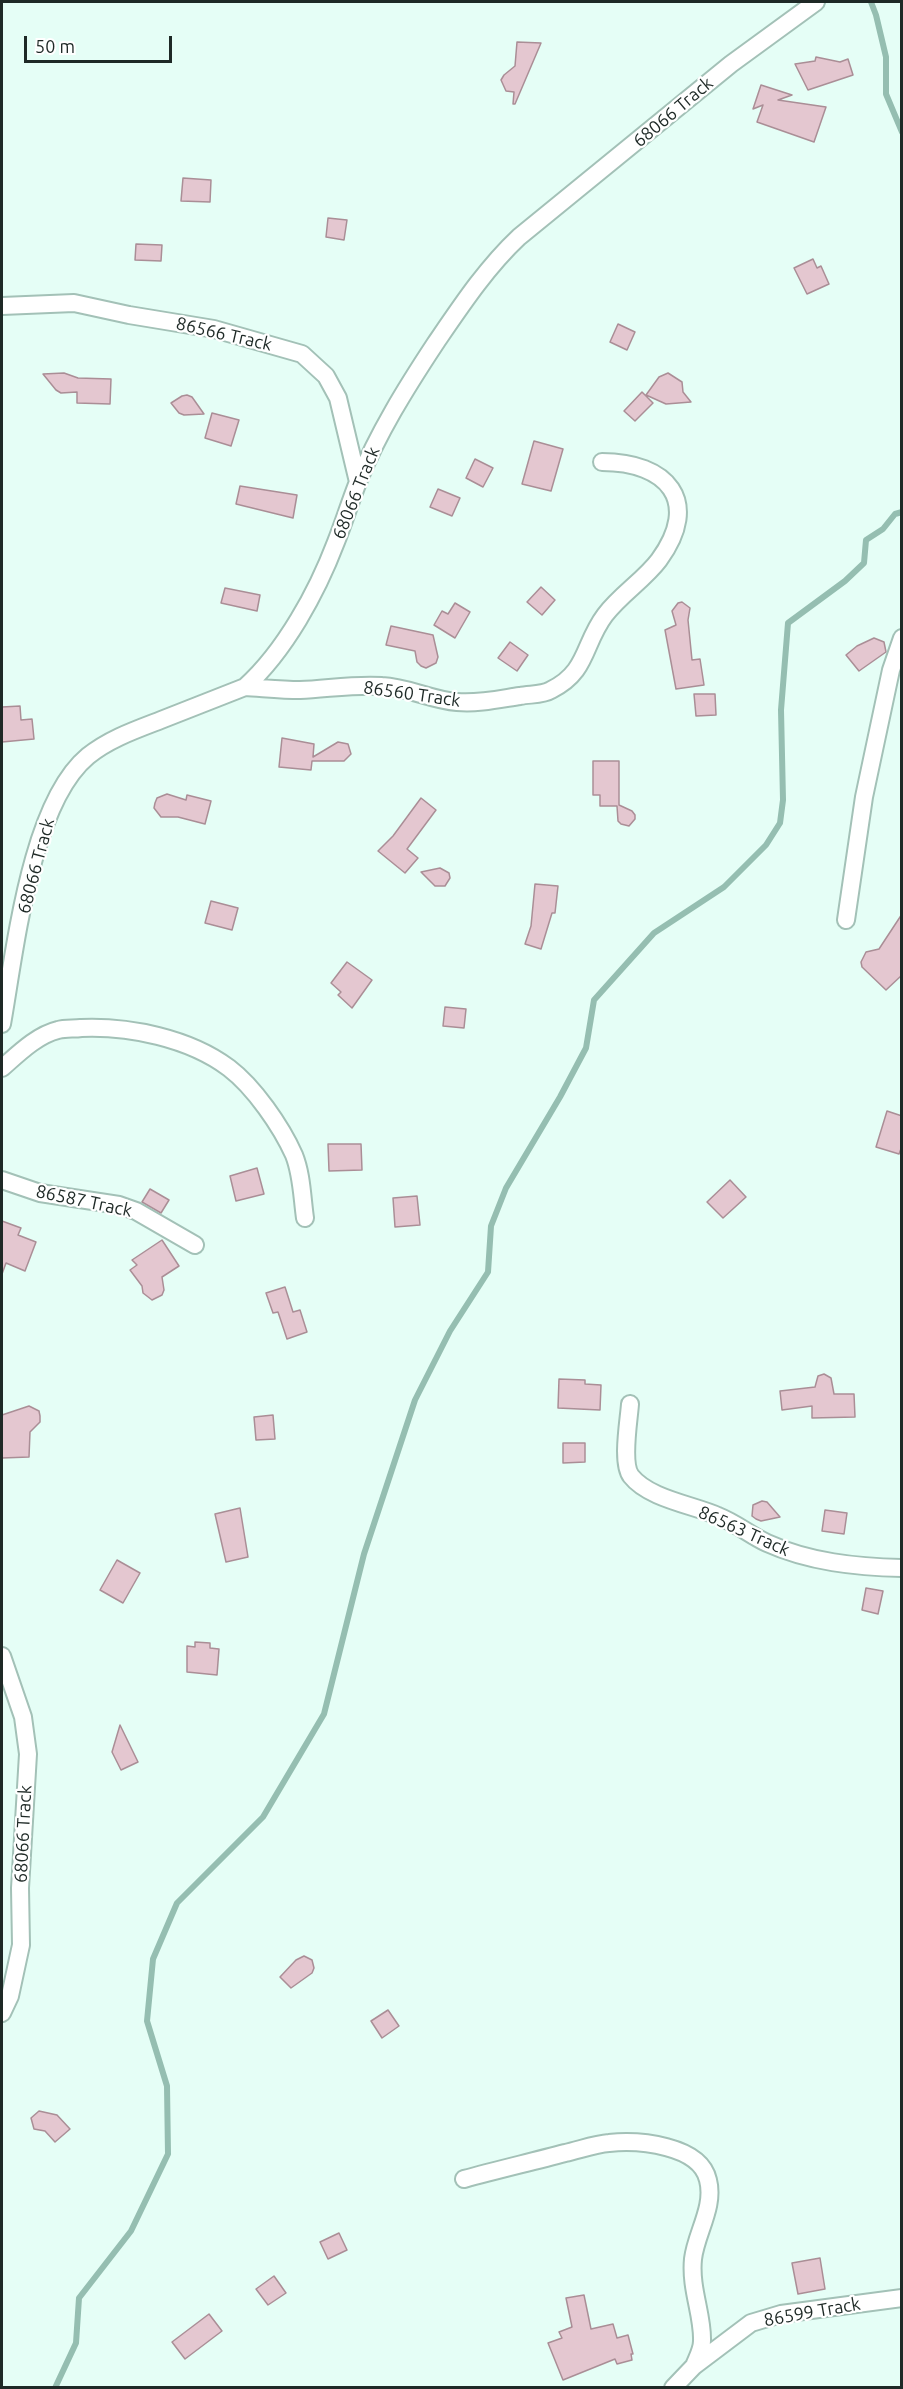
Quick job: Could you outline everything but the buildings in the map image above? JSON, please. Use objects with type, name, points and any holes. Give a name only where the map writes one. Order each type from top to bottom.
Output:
[{"type":"street","name":"68066 Track","points":[[2,1017],[29,874],[53,803],[70,773],[88,756],[113,739],[245,687],[273,659],[309,599],[335,545],[358,482],[383,428],[407,385],[463,302],[501,255],[519,237],[731,64],[816,2]]},
{"type":"street","name":"86566 Track","points":[[2,306],[74,303],[214,329],[302,354],[326,376],[338,398],[350,459],[358,482]]},
{"type":"street","name":"86560 Track","points":[[245,687],[284,690],[386,686],[457,702],[495,701],[550,692],[573,675],[581,665],[590,640],[612,606],[657,563],[667,549],[677,517],[676,494],[667,482],[652,471],[621,462],[602,462]]},
{"type":"street","points":[[846,920],[864,797],[891,670],[902,638]]},
{"type":"street","points":[[2,1068],[42,1036],[59,1029],[134,1030],[174,1041],[213,1058],[230,1068],[265,1107],[283,1133],[299,1173],[305,1218]]},
{"type":"street","name":"86587 Track","points":[[2,1180],[40,1193],[119,1205],[146,1216],[195,1245]]},
{"type":"street","name":"86563 Track","points":[[630,1404],[628,1469],[631,1476],[638,1482],[685,1506],[719,1516],[764,1542],[790,1552],[814,1559],[848,1564],[902,1568]]},
{"type":"street","name":"68066 Track","points":[[2,1656],[23,1717],[28,1754],[20,1888],[21,1945],[10,1996],[2,2013]]},
{"type":"street","points":[[464,2179],[609,2143],[652,2145],[677,2149],[691,2156],[704,2170],[710,2189],[709,2204],[693,2262],[694,2294],[702,2340],[694,2366]]},
{"type":"street","name":"86599 Track","points":[[674,2388],[694,2366],[751,2323],[781,2314],[902,2298]]},
{"type":"waterway","points":[[871,2],[886,57],[886,94],[902,132]]},
{"type":"waterway","points":[[55,2388],[76,2343],[79,2298],[131,2231],[168,2154],[167,2086],[147,2021],[153,1959],[177,1903],[263,1817],[324,1714],[364,1554],[415,1400],[450,1331],[488,1272],[491,1226],[506,1188],[586,1048],[594,1000],[654,933],[724,887],[766,845],[780,823],[783,800],[781,710],[788,623],[845,581],[864,563],[866,540],[883,529],[895,514],[902,512]]}]
